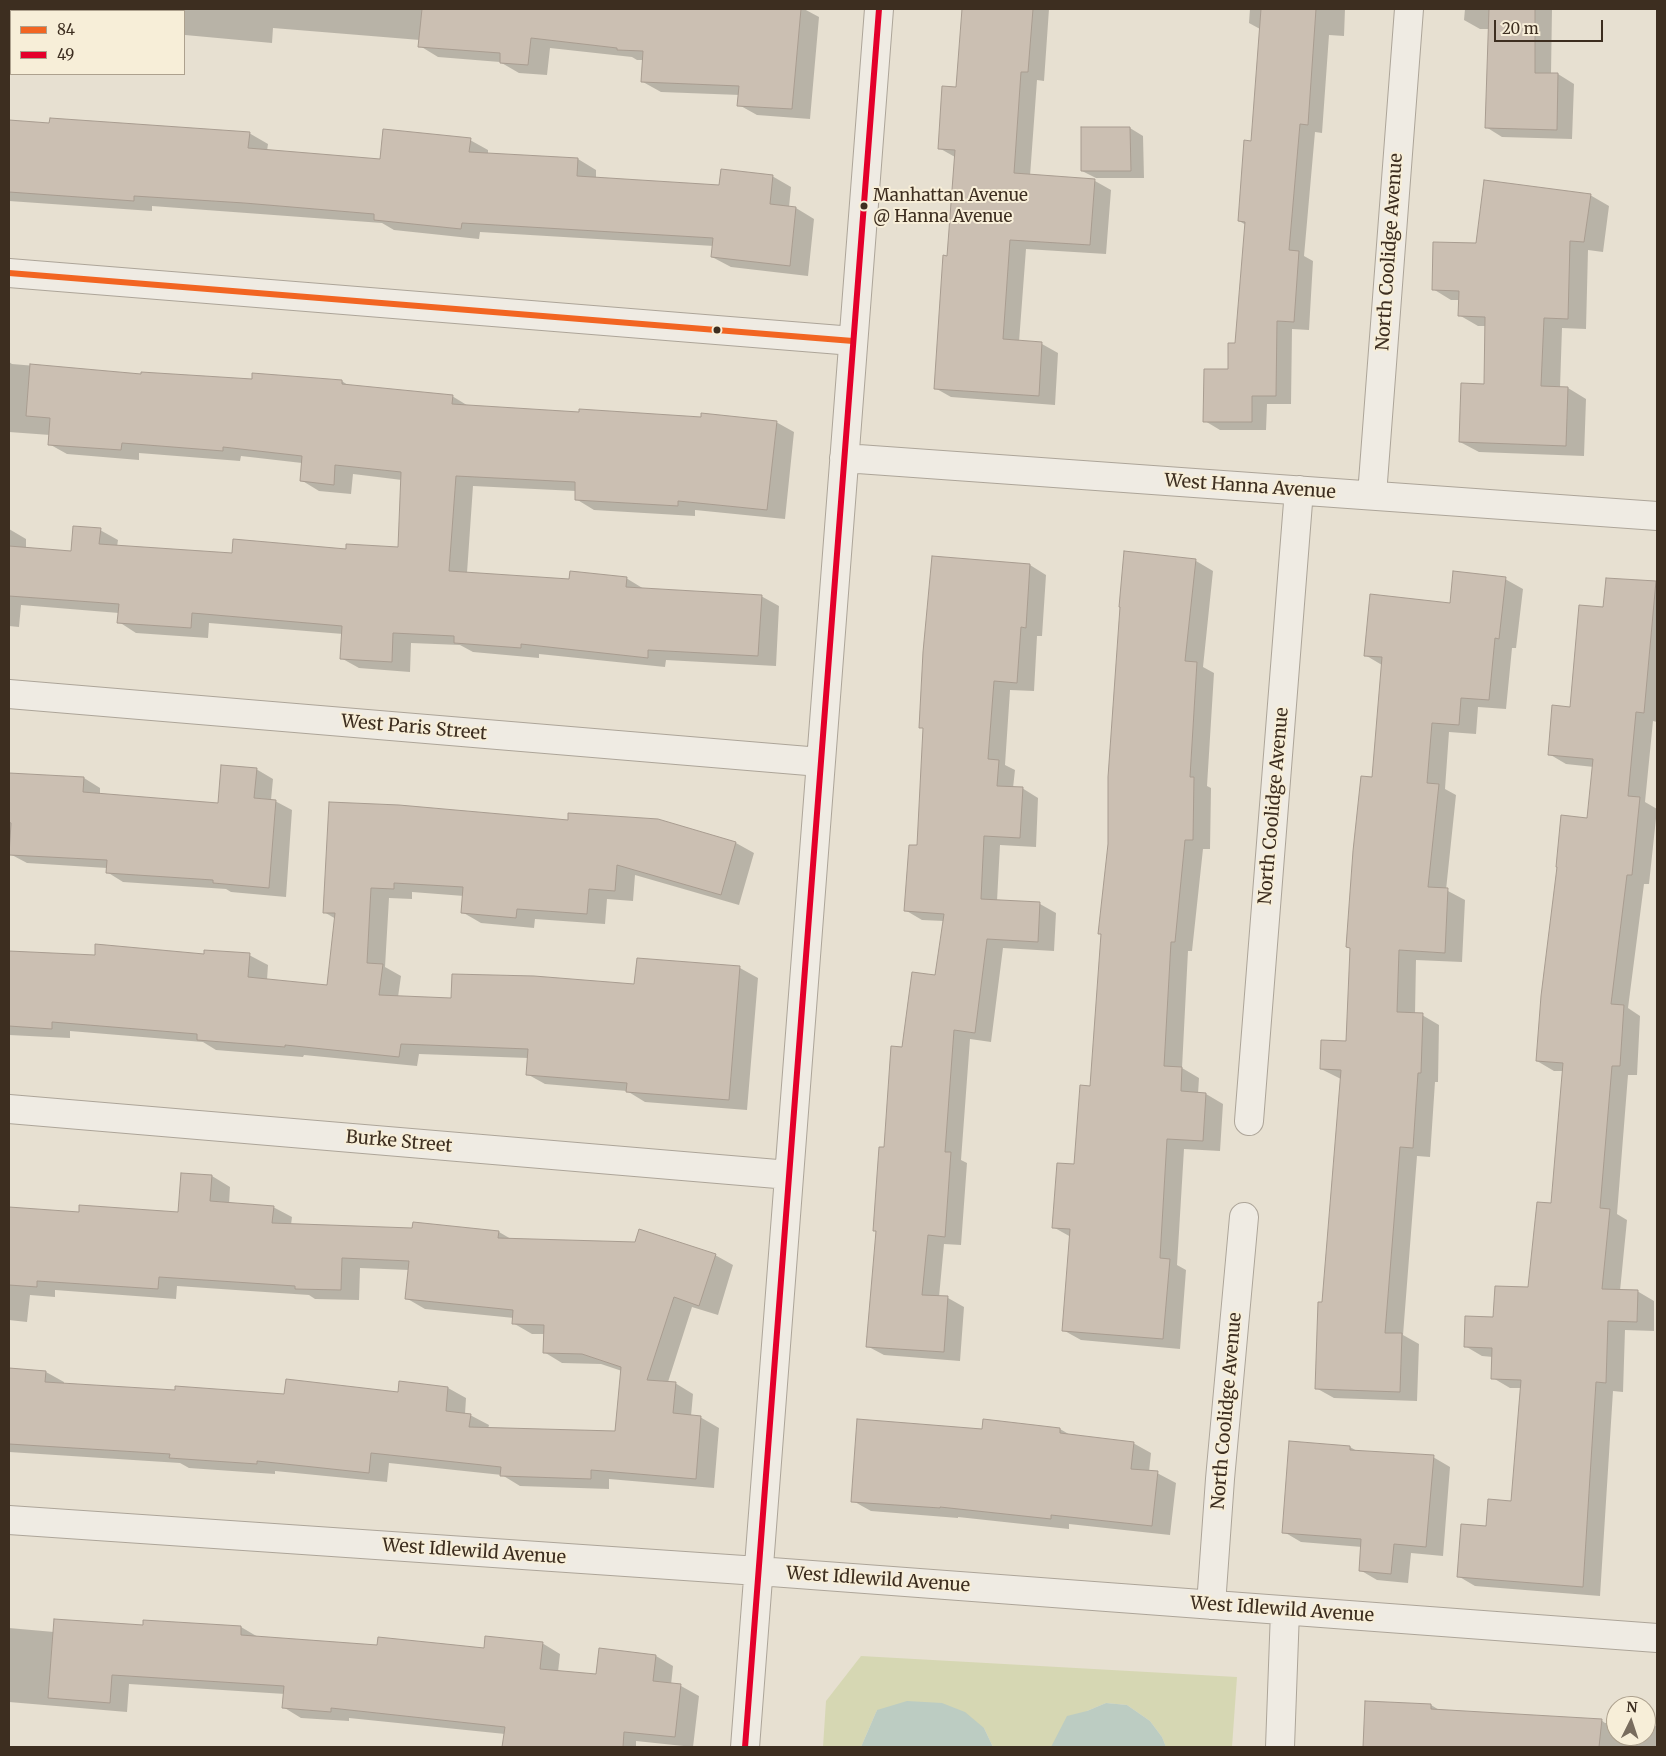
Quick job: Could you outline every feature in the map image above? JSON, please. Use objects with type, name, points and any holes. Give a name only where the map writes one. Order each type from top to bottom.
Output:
[{"type":"street","points":[[744,1747],[879,9]]},
{"type":"street","name":"North Coolidge Avenue","points":[[1372,495],[1409,9]]},
{"type":"street","points":[[9,273],[853,341]]},
{"type":"street","name":"West Hanna Avenue","points":[[844,458],[1657,516]]},
{"type":"street","name":"North Coolidge Avenue","points":[[1249,1122],[1299,490]]},
{"type":"street","name":"West Paris Street","points":[[9,694],[820,762]]},
{"type":"street","name":"Burke Street","points":[[9,1109],[789,1175]]},
{"type":"street","name":"North Coolidge Avenue","points":[[1211,1605],[1220,1479],[1244,1217]]},
{"type":"street","name":"West Idlewild Avenue","points":[[9,1520],[758,1572],[1657,1638]]},
{"type":"street","points":[[1280,1747],[1286,1611]]},
{"type":"green space","points":[[861,1656],[1237,1677],[1232,1747],[1166,1747],[1162,1737],[1150,1721],[1127,1705],[1106,1703],[1087,1711],[1051,1747],[993,1747],[984,1728],[877,1710],[861,1747],[823,1747],[826,1701]]},
{"type":"shaded area","points":[[907,1701],[942,1703],[965,1712],[984,1728],[993,1747],[861,1747],[877,1710]]},
{"type":"shaded area","points":[[1106,1703],[1127,1705],[1150,1721],[1162,1737],[1166,1747],[1051,1747],[1067,1716],[1087,1711]]},
{"type":"building","points":[[422,9],[801,9],[792,109],[737,106],[739,86],[641,82],[643,51],[617,50],[617,48],[531,38],[528,65],[500,63],[500,53],[418,47]]},
{"type":"building","points":[[962,9],[1033,9],[1028,72],[1021,72],[1014,173],[1095,179],[1090,245],[1010,240],[1003,339],[1042,342],[1039,396],[934,389],[943,255],[947,256],[955,150],[938,149],[942,86],[956,87]]},
{"type":"building","points":[[1261,9],[1316,9],[1308,125],[1300,124],[1289,250],[1299,251],[1294,322],[1277,321],[1276,396],[1252,396],[1252,422],[1203,422],[1204,369],[1228,369],[1228,343],[1235,343],[1245,222],[1238,221],[1244,140],[1251,141]]},
{"type":"building","points":[[1489,9],[1535,9],[1535,73],[1558,73],[1557,130],[1485,128]]},
{"type":"building","points":[[50,118],[250,132],[248,148],[380,159],[383,129],[471,138],[469,152],[578,158],[577,176],[719,185],[721,169],[773,175],[770,204],[796,207],[790,266],[711,257],[713,238],[462,223],[461,229],[374,220],[374,214],[244,203],[134,196],[134,201],[9,192],[9,120],[49,123]]},
{"type":"building","points":[[1081,127],[1130,127],[1131,171],[1081,171]]},
{"type":"building","points":[[1484,180],[1591,194],[1584,242],[1570,241],[1568,319],[1544,318],[1541,386],[1568,387],[1566,446],[1459,442],[1461,383],[1484,384],[1485,317],[1458,316],[1459,291],[1432,290],[1433,242],[1476,243]]},
{"type":"building","points":[[30,364],[141,374],[141,372],[252,379],[252,373],[342,380],[342,384],[453,395],[452,404],[579,412],[579,409],[701,417],[701,413],[777,421],[767,510],[678,501],[678,506],[575,500],[575,482],[456,476],[449,571],[569,579],[570,571],[627,577],[626,587],[762,595],[758,656],[648,650],[648,658],[521,644],[521,648],[454,643],[454,636],[393,633],[392,662],[340,659],[342,626],[192,613],[191,628],[117,623],[119,604],[9,596],[9,546],[71,551],[73,526],[101,528],[99,544],[232,553],[233,539],[346,549],[346,544],[398,547],[401,472],[335,465],[334,485],[300,481],[302,456],[223,447],[223,451],[122,443],[121,450],[48,445],[50,418],[26,416]]},
{"type":"building","points":[[1124,551],[1196,559],[1185,661],[1197,662],[1190,777],[1194,777],[1193,840],[1185,840],[1175,942],[1171,942],[1164,1066],[1182,1067],[1181,1091],[1206,1093],[1203,1141],[1167,1139],[1160,1258],[1170,1259],[1163,1339],[1062,1331],[1070,1229],[1052,1228],[1057,1163],[1074,1164],[1080,1085],[1090,1086],[1101,934],[1098,934],[1108,844],[1108,777]]},
{"type":"building","points":[[932,556],[1030,564],[1026,628],[1021,627],[1017,683],[994,681],[988,759],[999,760],[997,786],[1023,787],[1020,838],[984,836],[981,899],[1040,902],[1038,942],[987,939],[975,1033],[954,1030],[945,1152],[951,1152],[945,1237],[928,1235],[922,1295],[948,1296],[944,1352],[866,1347],[876,1231],[873,1231],[879,1147],[884,1147],[891,1046],[902,1047],[912,972],[935,975],[944,914],[904,911],[909,845],[917,845],[923,728],[919,728],[923,652]]},
{"type":"building","points":[[1453,571],[1506,577],[1499,639],[1495,638],[1489,700],[1461,698],[1459,725],[1432,723],[1427,783],[1439,784],[1428,887],[1448,888],[1445,953],[1399,950],[1397,1012],[1423,1013],[1421,1073],[1418,1073],[1413,1148],[1400,1147],[1385,1333],[1402,1333],[1400,1392],[1315,1389],[1318,1302],[1322,1302],[1341,1070],[1320,1069],[1321,1040],[1346,1041],[1350,948],[1346,947],[1353,851],[1361,776],[1372,777],[1382,657],[1364,656],[1370,594],[1450,603]]},
{"type":"building","points":[[1606,578],[1656,581],[1644,713],[1636,712],[1628,796],[1640,797],[1632,875],[1627,875],[1611,1004],[1624,1005],[1620,1066],[1612,1066],[1600,1208],[1610,1209],[1602,1289],[1638,1290],[1637,1322],[1608,1321],[1606,1383],[1596,1382],[1583,1587],[1457,1577],[1461,1524],[1486,1526],[1488,1499],[1511,1501],[1521,1380],[1491,1379],[1492,1348],[1464,1347],[1465,1316],[1493,1317],[1495,1286],[1528,1287],[1537,1202],[1551,1203],[1563,1063],[1536,1061],[1541,996],[1557,867],[1561,815],[1587,818],[1593,759],[1548,755],[1552,705],[1570,707],[1579,605],[1603,607]]},
{"type":"building","points":[[221,765],[257,768],[254,798],[276,800],[269,888],[213,883],[213,880],[106,873],[107,860],[9,855],[11,823],[9,822],[9,773],[84,777],[83,792],[218,803]]},
{"type":"building","points":[[329,802],[399,805],[568,820],[568,813],[658,819],[736,842],[721,895],[617,865],[615,891],[589,889],[587,914],[517,909],[516,918],[461,913],[463,887],[394,883],[394,889],[371,888],[367,963],[383,964],[379,995],[451,998],[452,974],[534,976],[634,984],[637,958],[740,966],[729,1100],[626,1092],[627,1083],[526,1075],[528,1049],[401,1044],[399,1057],[285,1045],[285,1047],[197,1040],[197,1034],[52,1022],[52,1029],[9,1026],[9,951],[95,955],[95,944],[204,954],[204,950],[250,953],[248,977],[327,985],[335,913],[323,913]]},
{"type":"building","points":[[181,1173],[212,1175],[210,1201],[274,1206],[272,1223],[412,1228],[413,1222],[499,1231],[498,1238],[635,1242],[639,1229],[716,1254],[699,1306],[674,1297],[647,1380],[676,1382],[673,1413],[701,1416],[696,1479],[591,1470],[591,1479],[500,1476],[501,1467],[371,1453],[369,1473],[257,1461],[257,1464],[169,1458],[170,1454],[9,1444],[9,1368],[46,1371],[45,1382],[175,1390],[175,1386],[284,1394],[286,1379],[398,1392],[399,1381],[448,1387],[446,1411],[471,1414],[469,1427],[615,1431],[621,1367],[582,1354],[543,1353],[544,1325],[512,1324],[513,1310],[405,1299],[409,1261],[342,1258],[341,1290],[295,1289],[295,1286],[159,1277],[158,1289],[37,1281],[37,1287],[9,1285],[9,1207],[79,1212],[79,1205],[178,1212]]},
{"type":"building","points":[[857,1419],[982,1429],[983,1419],[1060,1428],[1060,1433],[1134,1442],[1131,1469],[1158,1471],[1152,1526],[1051,1515],[1051,1519],[940,1507],[851,1502]]},
{"type":"building","points":[[1289,1441],[1350,1446],[1350,1450],[1434,1455],[1426,1547],[1394,1544],[1391,1574],[1359,1571],[1361,1539],[1282,1533]]},
{"type":"building","points":[[54,1619],[143,1625],[143,1620],[241,1626],[241,1635],[377,1645],[378,1637],[484,1648],[485,1636],[543,1642],[540,1669],[596,1674],[599,1648],[656,1655],[653,1681],[681,1684],[675,1737],[624,1732],[623,1747],[502,1747],[505,1727],[331,1708],[331,1712],[282,1708],[284,1686],[112,1675],[110,1703],[48,1698]]},
{"type":"building","points":[[1365,1701],[1431,1704],[1431,1709],[1602,1719],[1599,1747],[1363,1747]]},
{"type":"transit line","name":"49","points":[[745,1747],[879,9]]},
{"type":"transit line","name":"84","points":[[9,273],[853,341]]},
{"type":"place","name":"Manhattan Avenue @ Hanna Avenue","points":[[864,206]]}]
